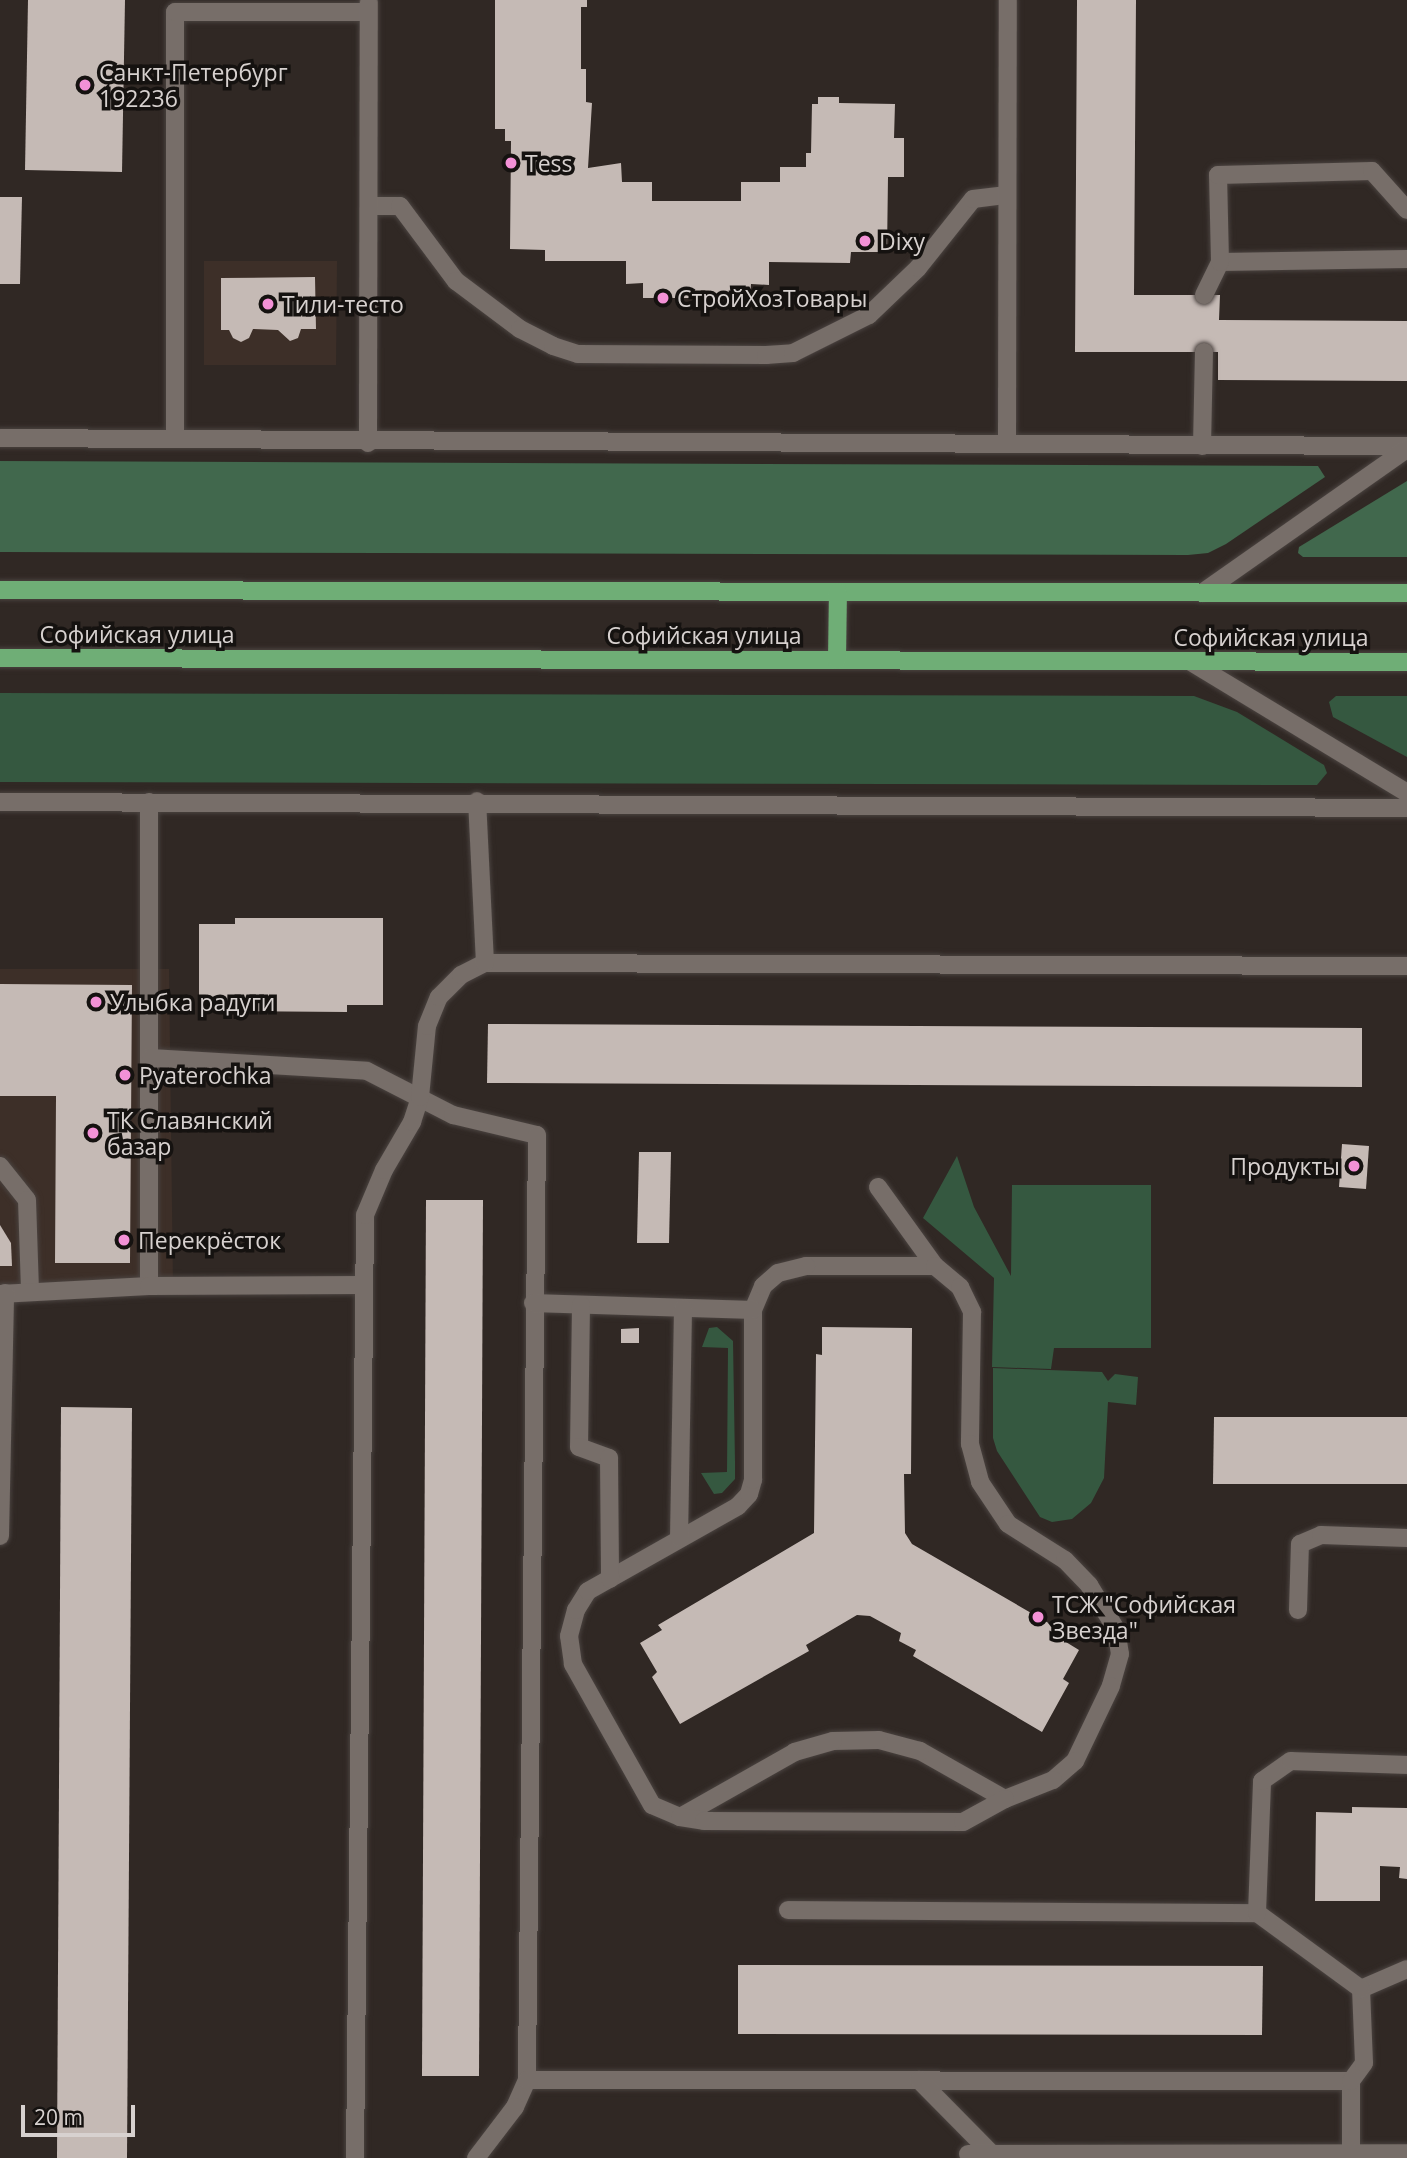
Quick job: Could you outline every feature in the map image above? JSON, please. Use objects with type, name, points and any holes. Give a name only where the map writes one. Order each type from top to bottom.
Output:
[{"type":"main road","name":"Софийская улица","points":[[0,590],[1407,593]]},
{"type":"main road","points":[[837,660],[838,592]]},
{"type":"main road","name":"Софийская улица","points":[[0,658],[1407,662]]},
{"type":"street","points":[[1007,444],[1008,0]]},
{"type":"street","points":[[174,436],[175,12],[369,6],[368,443]]},
{"type":"street","points":[[1204,295],[1220,262],[1218,175],[1372,171],[1407,210]]},
{"type":"street","points":[[369,206],[400,206],[456,281],[520,329],[553,346],[578,354],[766,355],[793,353],[869,315],[911,276],[973,198],[1007,195]]},
{"type":"street","points":[[1220,262],[1407,259]]},
{"type":"street","points":[[1202,446],[1204,352]]},
{"type":"street","points":[[0,438],[174,436],[368,443],[1407,448]]},
{"type":"street","points":[[1202,593],[1407,448]]},
{"type":"street","points":[[1191,662],[1407,793]]},
{"type":"street","points":[[477,801],[485,963]]},
{"type":"street","points":[[0,802],[477,801],[1407,808]]},
{"type":"street","points":[[149,802],[149,1286]]},
{"type":"street","points":[[355,2158],[362,1285],[365,1215],[420,1097],[427,1026],[439,997],[461,975],[485,963],[1407,966]]},
{"type":"street","points":[[151,1058],[367,1071],[453,1115],[537,1135],[533,1303],[527,2080],[515,2107],[476,2158]]},
{"type":"street","points":[[0,1166],[27,1200],[30,1292]]},
{"type":"street","points":[[878,1187],[934,1266],[960,1287],[972,1312],[970,1444],[980,1482],[1008,1524],[1065,1560],[1089,1585],[1116,1629],[1120,1654],[1111,1686],[1075,1761],[1053,1780],[1006,1799],[962,1822],[704,1821],[680,1817],[652,1805],[573,1664],[569,1636],[576,1609],[588,1591],[738,1506],[753,1480],[753,1310],[763,1286],[778,1273],[806,1266],[934,1266]]},
{"type":"street","points":[[0,1535],[2,1294],[149,1286],[362,1285]]},
{"type":"street","points":[[533,1303],[753,1310]]},
{"type":"street","points":[[581,1305],[579,1447],[609,1458],[610,1579]]},
{"type":"street","points":[[680,1538],[683,1308]]},
{"type":"street","points":[[1298,1609],[1300,1544],[1321,1535],[1407,1538]]},
{"type":"street","points":[[680,1817],[794,1752],[833,1741],[880,1740],[920,1751],[1006,1799]]},
{"type":"street","points":[[1257,1913],[1262,1782],[1291,1761],[1407,1765]]},
{"type":"street","points":[[788,1910],[1257,1913],[1361,1989]]},
{"type":"street","points":[[1361,1989],[1407,1969]]},
{"type":"street","points":[[1351,2153],[1351,2081],[1364,2063],[1361,1989]]},
{"type":"street","points":[[527,2080],[1351,2081]]},
{"type":"street","points":[[919,2080],[991,2153]]},
{"type":"street","points":[[968,2154],[1407,2153]]},
{"type":"shaded area","points":[[204,261],[337,261],[336,365],[204,365]]},
{"type":"shaded area","points":[[0,969],[169,969],[173,1288],[0,1288]]},
{"type":"green space","points":[[0,461],[1318,466],[1325,477],[1226,544],[1208,553],[1188,555],[0,552]]},
{"type":"green space","points":[[1407,481],[1407,557],[1303,557],[1298,553],[1299,547]]},
{"type":"green space","points":[[0,693],[1194,696],[1237,712],[1324,765],[1327,773],[1317,785],[0,782]]},
{"type":"green space","points":[[1336,696],[1407,696],[1407,757],[1333,717],[1329,702]]},
{"type":"green space","points":[[957,1156],[974,1207],[1011,1276],[1012,1185],[1151,1185],[1151,1348],[1054,1348],[1051,1369],[992,1367],[994,1278],[923,1218]]},
{"type":"green space","points":[[717,1327],[733,1341],[735,1479],[722,1493],[714,1494],[701,1473],[727,1472],[728,1348],[702,1347],[709,1328]]},
{"type":"green space","points":[[993,1368],[1102,1372],[1108,1381],[1115,1374],[1138,1377],[1136,1405],[1108,1402],[1104,1478],[1091,1503],[1072,1519],[1052,1522],[1040,1517],[997,1451],[993,1438]]},
{"type":"building","points":[[28,0],[125,0],[122,172],[25,170]]},
{"type":"building","points":[[495,0],[587,0],[587,7],[581,7],[581,69],[586,69],[586,102],[592,103],[588,168],[621,163],[622,182],[652,182],[652,201],[741,201],[741,182],[780,182],[780,167],[806,167],[806,153],[811,153],[812,104],[818,104],[818,97],[839,97],[839,103],[895,104],[894,138],[904,138],[904,177],[888,177],[887,252],[851,252],[850,263],[769,262],[769,285],[751,284],[750,298],[643,298],[643,283],[626,284],[626,261],[545,261],[545,250],[510,249],[511,141],[505,141],[505,129],[495,129]]},
{"type":"building","points":[[1077,0],[1136,0],[1134,295],[1220,295],[1219,320],[1407,321],[1407,381],[1218,380],[1218,352],[1075,352]]},
{"type":"building","points":[[0,197],[22,197],[20,284],[0,284]]},
{"type":"building","name":"Тили-тесто","points":[[315,277],[316,329],[301,329],[298,338],[290,341],[278,330],[253,329],[249,338],[241,342],[233,338],[229,330],[221,330],[221,278]]},
{"type":"building","points":[[235,918],[383,918],[383,1005],[347,1005],[347,1012],[199,1011],[199,924],[235,924]]},
{"type":"building","name":"ТК Славянский базар","points":[[0,984],[132,985],[130,1263],[55,1263],[56,1096],[0,1096]]},
{"type":"building","points":[[488,1024],[1362,1028],[1362,1087],[487,1083]]},
{"type":"building","name":"Продукты","points":[[1342,1144],[1369,1146],[1366,1189],[1339,1187]]},
{"type":"building","points":[[639,1152],[671,1152],[669,1243],[637,1243]]},
{"type":"building","points":[[426,1200],[483,1200],[479,2076],[422,2076]]},
{"type":"building","points":[[0,1225],[11,1243],[12,1266],[0,1266]]},
{"type":"building","points":[[822,1327],[912,1328],[911,1474],[904,1474],[905,1533],[912,1544],[1064,1632],[1061,1639],[1079,1650],[1063,1679],[1069,1683],[1042,1732],[913,1656],[916,1650],[899,1641],[901,1633],[870,1616],[857,1615],[806,1645],[809,1651],[680,1724],[652,1677],[657,1672],[640,1643],[662,1630],[658,1625],[814,1533],[816,1354],[822,1355]]},
{"type":"building","points":[[639,1328],[639,1343],[621,1343],[621,1329]]},
{"type":"building","points":[[61,1407],[132,1408],[127,2158],[57,2158]]},
{"type":"building","points":[[1214,1417],[1407,1417],[1407,1484],[1213,1484]]},
{"type":"building","points":[[1352,1807],[1407,1808],[1407,1879],[1399,1878],[1400,1867],[1380,1866],[1380,1901],[1315,1901],[1316,1812],[1352,1813]]},
{"type":"building","points":[[738,1965],[1263,1966],[1262,2035],[738,2034]]},
{"type":"place","name":"Санкт-Петербург 192236","points":[[85,85]]},
{"type":"place","name":"Tess","points":[[511,163]]},
{"type":"place","name":"Dixy","points":[[865,241]]},
{"type":"place","name":"СтройХозТовары","points":[[663,298]]},
{"type":"place","name":"Тили-тесто","points":[[268,304]]},
{"type":"place","name":"Улыбка радуги","points":[[96,1002]]},
{"type":"place","name":"Pyaterochka","points":[[125,1075]]},
{"type":"place","name":"ТК Славянский базар","points":[[93,1133]]},
{"type":"place","name":"Продукты","points":[[1354,1166]]},
{"type":"place","name":"Перекрёсток","points":[[124,1240]]},
{"type":"place","name":"ТСЖ \"Софийская Звезда\"","points":[[1038,1617]]}]
